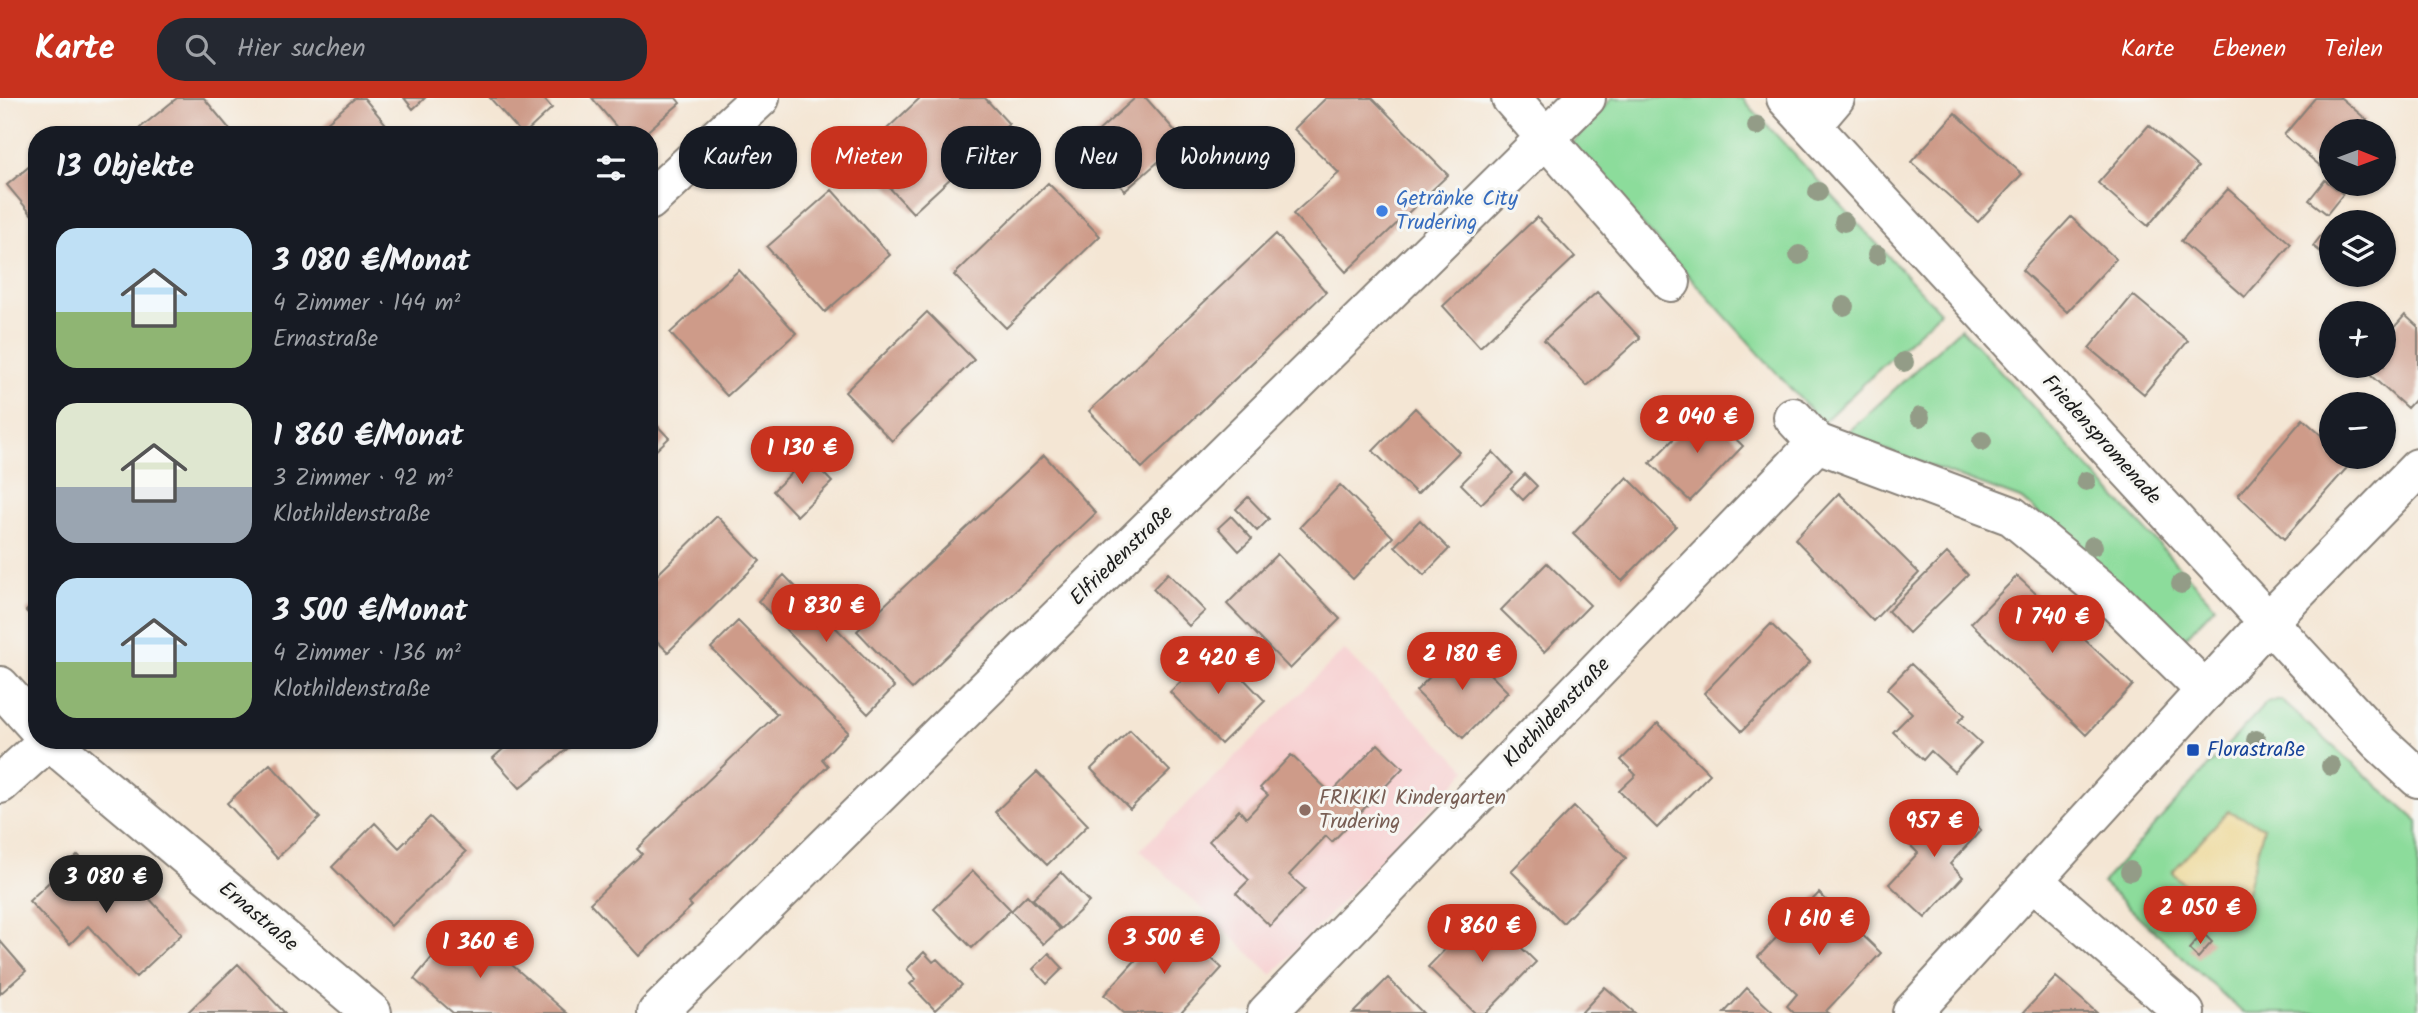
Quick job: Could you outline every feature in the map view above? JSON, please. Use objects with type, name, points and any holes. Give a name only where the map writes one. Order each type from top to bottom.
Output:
[{"type":"street","points":[[658,193],[760,98]]},
{"type":"street","points":[[1511,98],[1671,282]]},
{"type":"street","name":"Elfriedenstraße","points":[[657,1013],[1586,98]]},
{"type":"street","name":"Friedenspromenade","points":[[1811,107],[2269,622],[2378,741],[2418,778]]},
{"type":"street","name":"Klothildenstraße","points":[[1267,1013],[1805,430],[2012,516],[2115,601],[2206,691]]},
{"type":"street","points":[[1912,1013],[2269,622],[2418,468]]},
{"type":"street","points":[[0,686],[28,717]]},
{"type":"street","points":[[0,785],[39,749]]},
{"type":"street","name":"Ernastraße","points":[[60,749],[372,1013]]},
{"type":"street","points":[[2034,881],[2185,1013]]},
{"type":"shaded area","name":"FRIKIKI Kindergarten Trudering","points":[[1344,650],[1467,770],[1272,975],[1140,850]]},
{"type":"green space","points":[[1612,98],[1742,98],[1940,312],[1822,423],[1570,145]]},
{"type":"green space","points":[[1961,328],[2215,606],[2184,639],[2023,500],[1845,435]]},
{"type":"green space","points":[[2281,700],[2418,822],[2418,1013],[2243,1013],[2102,883],[2266,703]]},
{"type":"sand","points":[[2228,811],[2264,827],[2242,910],[2213,914],[2172,872]]},
{"type":"building","points":[[177,98],[204,98],[227,126],[142,126]]},
{"type":"building","points":[[355,98],[364,98],[387,126],[323,126]]},
{"type":"building","points":[[404,98],[425,98],[413,109]]},
{"type":"building","points":[[490,98],[543,98],[552,108],[533,126],[515,126]]},
{"type":"building","points":[[592,98],[676,98],[680,103],[653,126],[615,126]]},
{"type":"building","points":[[920,98],[985,98],[1009,124],[941,126],[941,187],[913,213],[891,189],[927,189],[927,126],[890,126]]},
{"type":"building","points":[[1135,98],[1146,98],[1171,126],[1156,126],[1156,164],[1142,176],[1142,126],[1104,126]]},
{"type":"building","points":[[1326,98],[1372,98],[1448,175],[1346,272],[1293,214],[1339,173],[1295,128]]},
{"type":"building","points":[[2315,98],[2341,98],[2366,119],[2319,119],[2319,165],[2284,135]]},
{"type":"building","points":[[1955,113],[2022,174],[1978,222],[1911,162]]},
{"type":"building","points":[[2149,125],[2198,167],[2148,226],[2098,183]]},
{"type":"building","points":[[28,168],[28,210],[7,185]]},
{"type":"building","points":[[1048,183],[1100,236],[1006,328],[954,275]]},
{"type":"building","points":[[2319,188],[2319,196],[2341,196],[2330,210],[2322,210],[2309,200]]},
{"type":"building","points":[[2228,189],[2291,244],[2245,297],[2181,241]]},
{"type":"building","points":[[832,190],[890,255],[825,312],[767,247]]},
{"type":"building","points":[[1537,217],[1575,257],[1480,347],[1443,306]]},
{"type":"building","points":[[2071,217],[2116,259],[2067,312],[2022,270]]},
{"type":"building","points":[[1276,234],[1326,292],[1142,468],[1089,411]]},
{"type":"building","points":[[2319,238],[2319,251],[2313,246]]},
{"type":"building","points":[[739,270],[796,333],[727,396],[670,333]]},
{"type":"building","points":[[1597,292],[1640,338],[1587,386],[1544,340]]},
{"type":"building","points":[[2133,295],[2188,341],[2144,394],[2089,348]]},
{"type":"building","points":[[927,312],[974,360],[892,441],[845,392]]},
{"type":"building","points":[[2405,315],[2418,327],[2418,396],[2407,408],[2396,398],[2396,392],[2389,392],[2373,378],[2396,378],[2396,325]]},
{"type":"building","points":[[1415,408],[1459,452],[1417,494],[1373,451]]},
{"type":"building","points":[[1704,408],[1743,446],[1690,501],[1650,463]]},
{"type":"building","points":[[2303,419],[2319,433],[2319,469],[2346,469],[2284,539],[2238,495]]},
{"type":"building","points":[[658,426],[669,438],[658,448]]},
{"type":"building","points":[[1493,452],[1513,473],[1481,504],[1461,484]]},
{"type":"building","points":[[1044,455],[1096,513],[912,689],[857,631]]},
{"type":"building","points":[[808,457],[832,482],[797,516],[773,491]]},
{"type":"building","points":[[1525,474],[1537,486],[1523,500],[1511,488]]},
{"type":"building","points":[[1627,477],[1676,526],[1622,581],[1573,534]]},
{"type":"building","points":[[1340,485],[1393,537],[1353,579],[1300,527]]},
{"type":"building","points":[[1839,493],[1919,573],[1873,621],[1795,539]]},
{"type":"building","points":[[1248,497],[1269,519],[1257,531],[1236,509]]},
{"type":"building","points":[[717,516],[760,561],[668,652],[658,642],[658,574]]},
{"type":"building","points":[[1231,516],[1252,539],[1239,551],[1218,528]]},
{"type":"building","points":[[1420,520],[1449,549],[1424,575],[1395,546]]},
{"type":"building","points":[[1947,553],[1968,575],[1909,633],[1888,611]]},
{"type":"building","points":[[1277,554],[1340,619],[1290,669],[1227,604]]},
{"type":"building","points":[[1547,563],[1590,605],[1544,652],[1501,610]]},
{"type":"building","points":[[1168,573],[1205,611],[1189,626],[1153,589]]},
{"type":"building","points":[[784,575],[894,687],[868,714],[758,601]]},
{"type":"building","points":[[2017,576],[2133,685],[2086,735],[1971,623]]},
{"type":"building","points":[[738,621],[848,732],[822,759],[828,766],[711,880],[689,903],[692,906],[639,956],[590,903],[642,854],[637,849],[777,714],[711,648]]},
{"type":"building","points":[[1771,624],[1810,662],[1742,731],[1704,693]]},
{"type":"building","points":[[1461,645],[1508,692],[1463,738],[1416,691]]},
{"type":"building","points":[[1215,649],[1265,701],[1221,744],[1170,692]]},
{"type":"building","points":[[1911,664],[1965,715],[1958,722],[1981,743],[1954,772],[1931,751],[1923,760],[1893,732],[1912,713],[1887,689]]},
{"type":"building","points":[[1658,723],[1710,774],[1657,828],[1619,791],[1636,775],[1621,760]]},
{"type":"building","points":[[1130,730],[1170,771],[1130,809],[1091,769]]},
{"type":"building","points":[[1378,744],[1403,768],[1332,842],[1326,836],[1289,875],[1305,889],[1270,926],[1236,893],[1249,880],[1209,841],[1239,810],[1246,818],[1268,795],[1260,788],[1291,755],[1331,793]]},
{"type":"building","points":[[503,749],[567,749],[520,788],[493,758]]},
{"type":"building","points":[[270,764],[320,818],[277,858],[227,803]]},
{"type":"building","points":[[1037,772],[1088,825],[1047,865],[995,812]]},
{"type":"building","points":[[1954,804],[1981,830],[1950,864],[1963,877],[1925,918],[1889,884],[1918,853],[1902,837],[1928,810],[1939,821]]},
{"type":"building","points":[[1574,807],[1626,858],[1563,923],[1511,871]]},
{"type":"building","points":[[430,817],[466,852],[391,926],[332,867],[375,823],[399,848]]},
{"type":"building","points":[[78,855],[119,898],[135,883],[182,934],[136,977],[88,926],[70,944],[29,901]]},
{"type":"building","points":[[973,871],[1011,910],[972,948],[934,909]]},
{"type":"building","points":[[1061,872],[1089,902],[1061,929],[1033,899]]},
{"type":"building","points":[[1819,893],[1881,953],[1826,1011],[1829,1013],[1794,1013],[1787,1006],[1797,994],[1758,957]]},
{"type":"building","points":[[1027,895],[1060,929],[1044,944],[1011,911]]},
{"type":"building","points":[[1483,910],[1536,962],[1486,1013],[1475,1013],[1428,967]]},
{"type":"building","points":[[1171,921],[1222,968],[1181,1013],[1124,1013],[1104,995]]},
{"type":"building","points":[[462,922],[567,1013],[453,1013],[414,979]]},
{"type":"building","points":[[2203,933],[2212,942],[2198,958],[2189,949]]},
{"type":"building","points":[[0,941],[26,971],[0,994]]},
{"type":"building","points":[[924,952],[933,962],[937,959],[962,985],[935,1010],[910,984],[916,979],[907,969]]},
{"type":"building","points":[[1049,953],[1063,968],[1047,984],[1033,969]]},
{"type":"building","points":[[238,964],[285,1013],[187,1013]]},
{"type":"building","points":[[2056,977],[2079,997],[2097,1013],[2023,1013]]},
{"type":"building","points":[[1388,978],[1423,1013],[1353,1013]]},
{"type":"building","points":[[1605,987],[1635,1013],[1581,1013]]},
{"type":"building","points":[[1747,988],[1774,1013],[1724,1013]]},
{"type":"place","name":"Getränke City Trudering","points":[[1382,211]]},
{"type":"place","name":"Florastraße","points":[[2193,750]]},
{"type":"place","name":"FRIKIKI Kindergarten Trudering","points":[[1305,810]]}]
